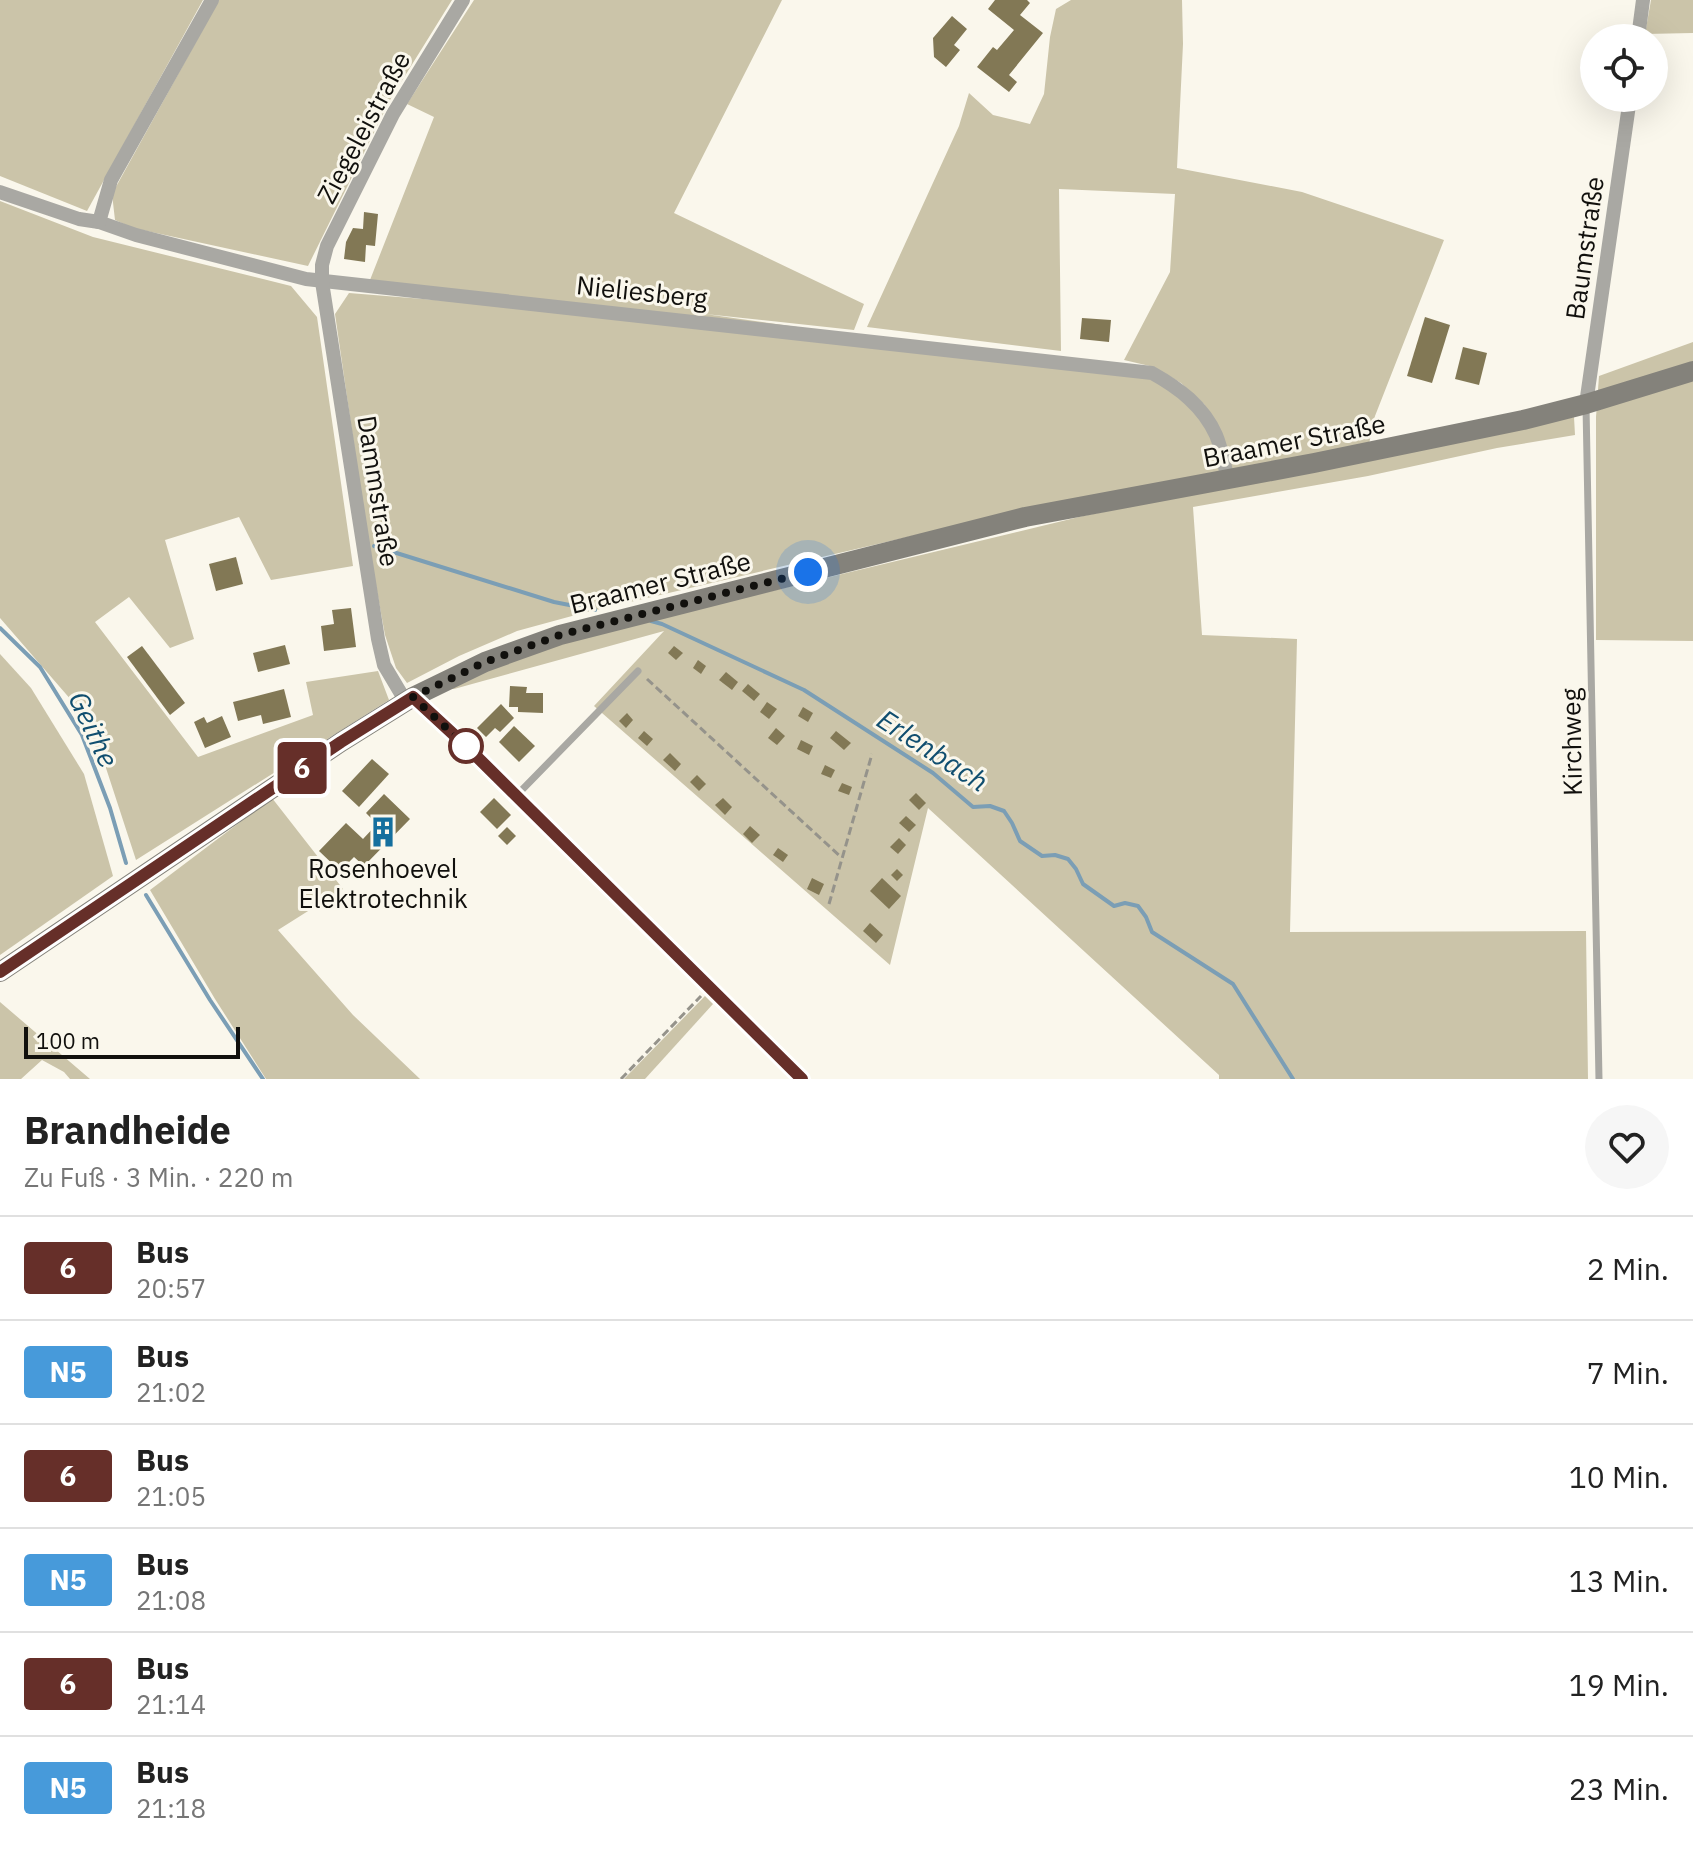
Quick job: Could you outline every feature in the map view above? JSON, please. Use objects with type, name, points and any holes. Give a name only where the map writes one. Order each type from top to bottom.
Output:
[{"type":"street","points":[[99,222],[111,180],[212,0]]},
{"type":"street","name":"Ziegeleistraße","points":[[322,282],[327,246],[393,114],[463,0]]},
{"type":"street","points":[[1640,24],[1643,0]]},
{"type":"street","name":"Baumstraße","points":[[1586,404],[1628,112]]},
{"type":"street","name":"Nieliesberg","points":[[0,192],[136,235],[322,282],[1152,373],[1177,387],[1199,407],[1216,436],[1228,479]]},
{"type":"street","name":"Dammstraße","points":[[322,282],[384,665],[410,700],[465,745],[802,1079]]},
{"type":"street","name":"Braamer Straße","points":[[0,972],[330,749],[410,700],[485,662],[560,635],[1025,517],[1437,439],[1586,404],[1693,371]]},
{"type":"lane","name":"Kirchweg","points":[[1586,404],[1599,1079]]},
{"type":"lane","points":[[516,796],[638,671]]},
{"type":"path","points":[[638,671],[841,857]]},
{"type":"path","points":[[829,904],[872,754]]},
{"type":"path","points":[[621,1079],[710,988]]},
{"type":"shaded area","points":[[0,0],[203,0],[87,211],[0,176]]},
{"type":"shaded area","points":[[219,0],[452,0],[390,100],[308,266],[133,228],[115,220],[112,194]]},
{"type":"shaded area","points":[[474,0],[782,0],[674,213],[864,304],[854,330],[705,314],[1151,377],[1174,390],[1221,434],[1204,404],[1181,383],[1154,367],[1124,360],[1170,272],[1175,194],[1059,189],[1061,351],[867,327],[959,126],[969,93],[993,115],[1030,124],[1044,94],[1056,9],[1071,0],[1182,0],[1177,168],[1302,192],[1444,240],[1375,416],[1369,444],[1023,510],[583,613],[517,631],[407,683],[396,668],[385,635],[368,542],[335,314],[349,293],[448,301],[370,280],[434,117],[407,104]]},
{"type":"shaded area","points":[[1651,0],[1693,0],[1693,33],[1668,34],[1668,24],[1647,24]]},
{"type":"shaded area","points":[[0,201],[93,237],[291,286],[317,317],[353,566],[271,580],[239,517],[165,540],[194,639],[170,648],[129,597],[95,622],[198,757],[313,715],[306,682],[378,671],[389,700],[136,860],[105,765],[72,701],[0,618]]},
{"type":"shaded area","points":[[1693,342],[1693,641],[1596,640],[1596,417],[1599,376]]},
{"type":"shaded area","points":[[1574,417],[1575,435],[1193,507],[1202,635],[1297,639],[1290,932],[1586,931],[1588,1079],[1219,1079],[1219,1075],[928,808],[890,965],[594,706],[664,631],[454,689],[448,688],[465,678],[572,639],[1083,516]]},
{"type":"shaded area","points":[[0,654],[31,688],[84,774],[113,876],[0,955]]},
{"type":"shaded area","points":[[272,798],[343,889],[278,930],[353,1015],[420,1079],[266,1079],[150,890]]},
{"type":"shaded area","points":[[705,996],[713,1004],[645,1079],[624,1079]]},
{"type":"shaded area","points":[[0,1002],[90,1079],[70,1079],[64,1072],[42,1060],[21,1079],[0,1079]]},
{"type":"building","points":[[995,0],[1027,0],[1030,3],[1020,15],[1043,33],[1009,75],[1017,82],[1009,92],[977,67],[993,47],[997,50],[1014,30],[988,9]]},
{"type":"building","points":[[952,16],[967,29],[954,45],[960,50],[946,67],[934,57],[933,38]]},
{"type":"building","points":[[364,212],[378,214],[375,246],[366,245],[365,262],[344,259],[346,242],[353,228],[363,229]]},
{"type":"building","points":[[1425,317],[1450,325],[1432,383],[1407,376]]},
{"type":"building","points":[[1082,318],[1111,320],[1109,342],[1080,339]]},
{"type":"building","points":[[1463,347],[1487,353],[1479,385],[1455,379]]},
{"type":"building","points":[[236,557],[243,584],[216,591],[209,564]]},
{"type":"building","points":[[351,608],[356,647],[324,651],[321,626],[334,624],[332,610]]},
{"type":"building","points":[[285,645],[290,664],[258,672],[253,653]]},
{"type":"building","points":[[142,646],[185,703],[170,715],[127,657]]},
{"type":"building","points":[[674,646],[683,653],[676,660],[668,653]]},
{"type":"building","points":[[698,660],[706,666],[701,674],[693,668]]},
{"type":"building","points":[[726,672],[738,682],[732,690],[719,680]]},
{"type":"building","points":[[748,684],[760,694],[754,701],[742,691]]},
{"type":"building","points":[[510,686],[527,687],[526,693],[543,693],[543,713],[518,712],[518,707],[509,707]]},
{"type":"building","points":[[284,689],[291,717],[263,724],[261,715],[238,721],[233,702]]},
{"type":"building","points":[[767,702],[777,709],[769,719],[760,712]]},
{"type":"building","points":[[501,704],[514,718],[500,732],[495,728],[486,737],[477,728]]},
{"type":"building","points":[[803,707],[813,713],[808,722],[798,716]]},
{"type":"building","points":[[627,713],[633,720],[626,728],[619,721]]},
{"type":"building","points":[[222,716],[231,737],[205,748],[194,722],[204,717],[207,723]]},
{"type":"building","points":[[514,726],[535,746],[519,762],[499,742]]},
{"type":"building","points":[[776,728],[785,736],[777,745],[768,738]]},
{"type":"building","points":[[644,731],[653,739],[647,746],[638,738]]},
{"type":"building","points":[[836,731],[851,743],[844,750],[830,738]]},
{"type":"building","points":[[801,740],[813,746],[809,755],[797,749]]},
{"type":"building","points":[[670,753],[681,764],[675,771],[663,760]]},
{"type":"building","points":[[372,759],[389,774],[359,807],[342,791]]},
{"type":"building","points":[[825,765],[835,770],[831,778],[821,774]]},
{"type":"building","points":[[697,775],[706,784],[699,791],[690,782]]},
{"type":"building","points":[[842,783],[852,787],[849,795],[838,791]]},
{"type":"building","points":[[916,793],[926,803],[919,810],[909,800]]},
{"type":"building","name":"Rosenhoevel Elektrotechnik","points":[[384,794],[410,819],[364,866],[354,857],[340,871],[319,851],[346,823],[363,839],[377,824],[366,813]]},
{"type":"building","points":[[494,798],[511,815],[497,829],[480,812]]},
{"type":"building","points":[[723,798],[732,807],[725,815],[715,805]]},
{"type":"building","points":[[906,816],[916,825],[909,832],[899,823]]},
{"type":"building","points":[[750,826],[760,835],[752,843],[743,834]]},
{"type":"building","points":[[507,827],[516,836],[507,845],[498,836]]},
{"type":"building","points":[[899,838],[906,845],[898,854],[890,847]]},
{"type":"building","points":[[778,848],[788,855],[783,862],[773,855]]},
{"type":"building","points":[[897,869],[903,875],[897,881],[891,875]]},
{"type":"building","points":[[812,878],[824,884],[819,895],[807,889]]},
{"type":"building","points":[[882,878],[901,896],[889,909],[870,891]]},
{"type":"building","points":[[870,923],[883,935],[876,943],[863,931]]},
{"type":"waterway","name":"Erlenbach","points":[[374,546],[554,602],[595,610]]},
{"type":"waterway","name":"Erlenbach","points":[[651,621],[804,690],[933,773],[973,807],[990,806],[1004,811],[1020,841],[1042,856],[1055,855],[1068,859],[1083,884],[1114,906],[1125,903],[1138,906],[1152,932],[1233,984],[1293,1079]]},
{"type":"waterway","name":"Geithe","points":[[0,628],[40,667],[82,735],[110,808],[126,863]]},
{"type":"waterway","name":"Geithe","points":[[146,895],[263,1079]]},
{"type":"bus line","name":"6","points":[[0,972],[341,742],[413,697],[802,1079]]},
{"type":"place","name":"Rosenhoevel Elektrotechnik","points":[[383,832]]},
{"type":"route","points":[[466,746],[413,697],[485,662],[560,635],[808,572]]}]
